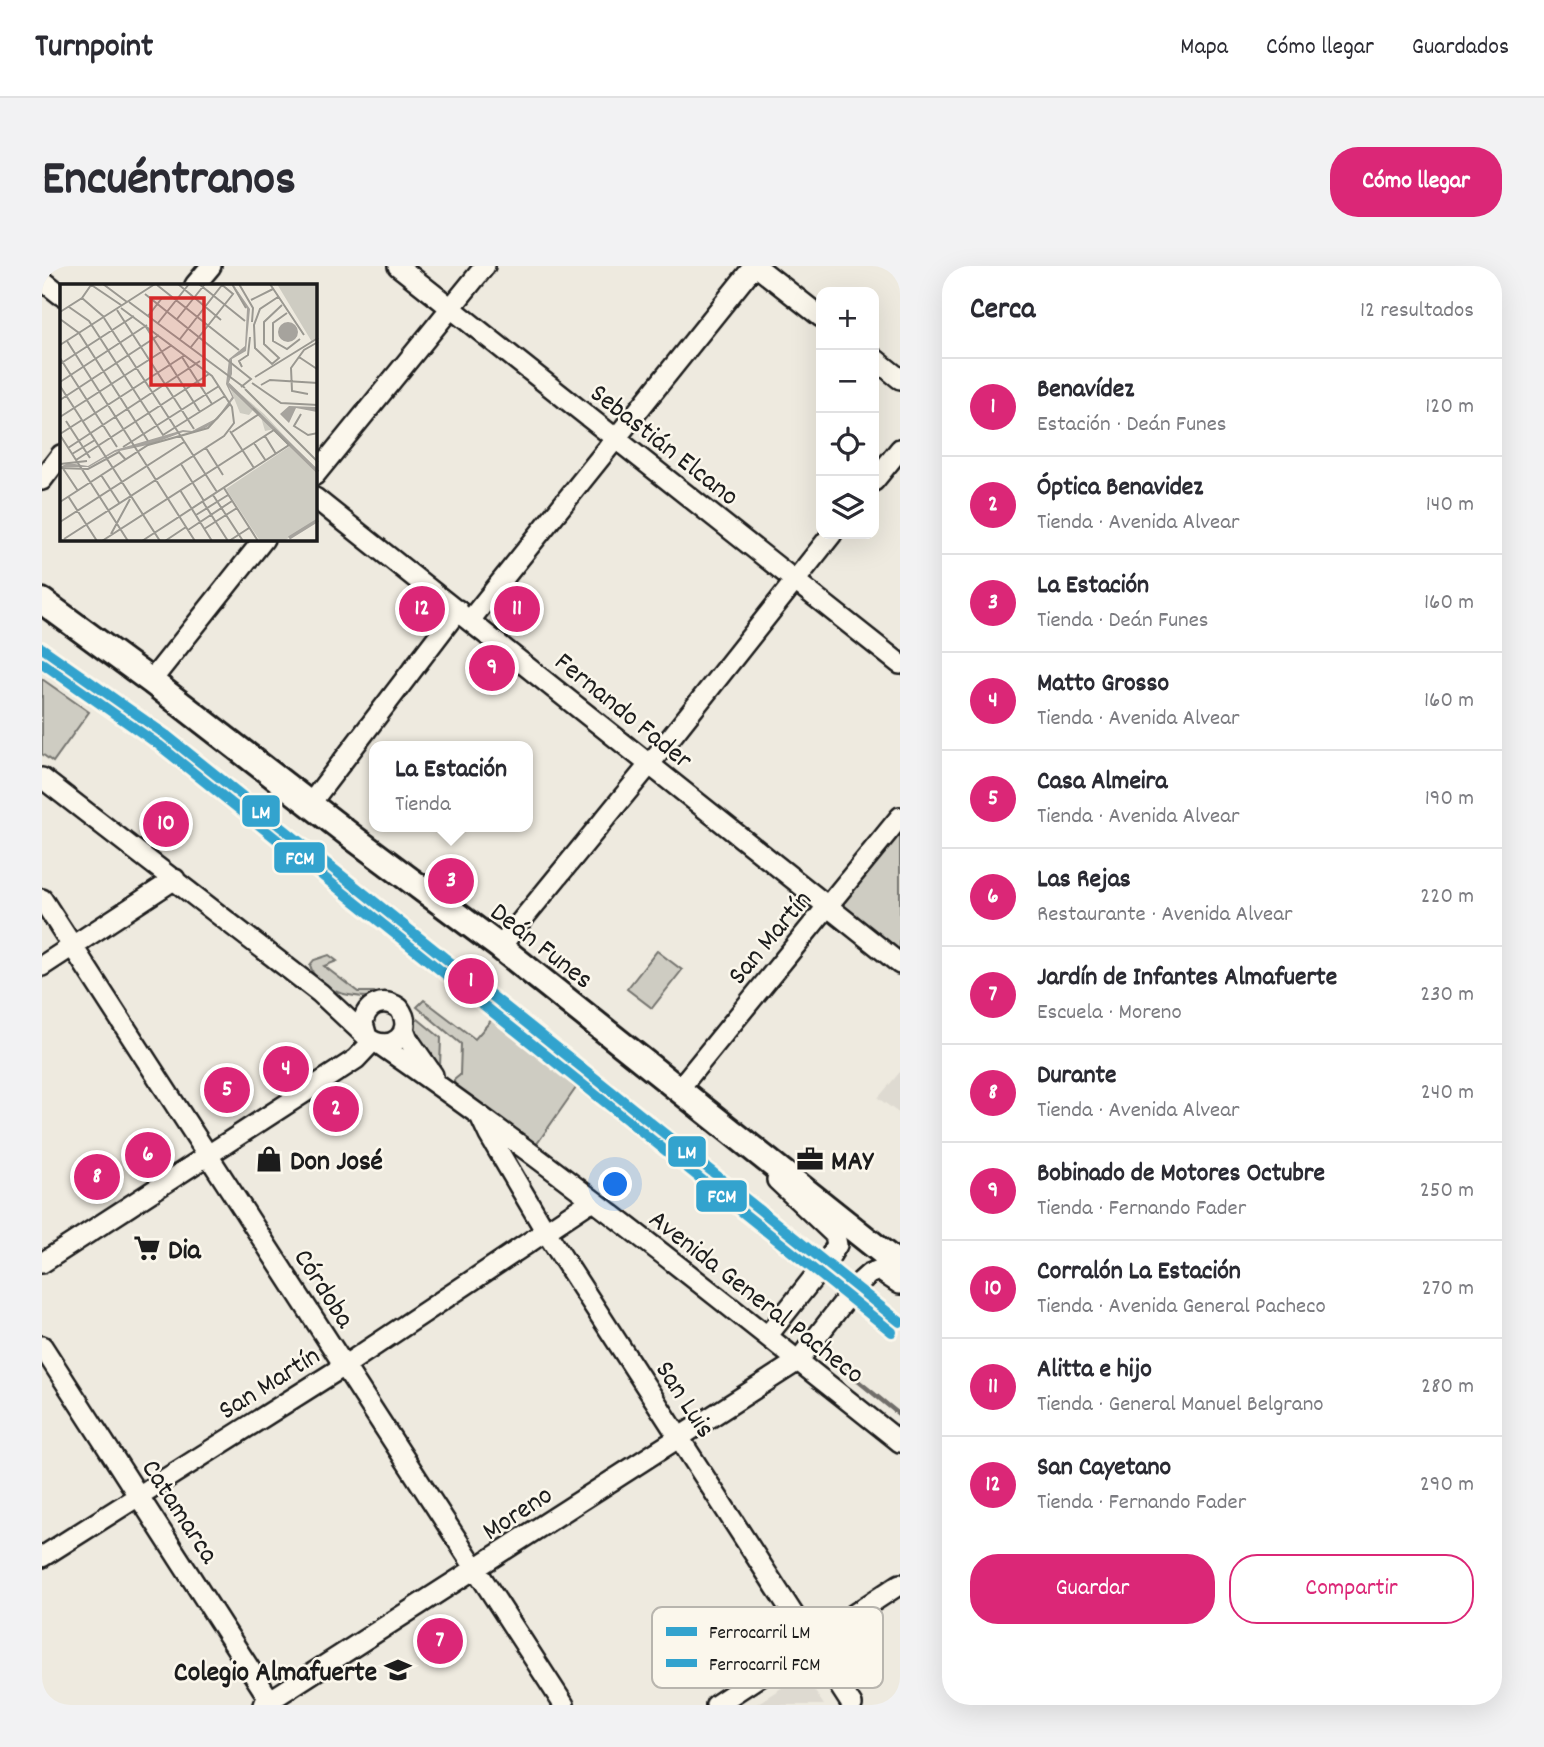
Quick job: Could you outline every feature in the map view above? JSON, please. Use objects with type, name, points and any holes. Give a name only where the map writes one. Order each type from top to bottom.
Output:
[{"type":"main road","name":"Deán Funes","points":[[42,601],[500,947],[900,1266]]},
{"type":"street","points":[[196,284],[211,266]]},
{"type":"street","name":"Sebastián Elcano","points":[[398,266],[900,664]]},
{"type":"street","points":[[317,473],[485,266]]},
{"type":"street","points":[[310,804],[464,615],[616,439],[755,266],[816,313]]},
{"type":"street","points":[[42,280],[60,294]]},
{"type":"street","points":[[879,362],[900,379]]},
{"type":"street","points":[[878,476],[900,449]]},
{"type":"street","points":[[42,480],[60,456]]},
{"type":"street","name":"Fernando Fader","points":[[317,500],[900,964]]},
{"type":"street","points":[[500,947],[649,765],[828,539]]},
{"type":"street","points":[[151,681],[262,541]]},
{"type":"street","name":"Avenida General Pacheco","points":[[42,778],[320,993],[373,1041],[442,1087],[768,1335],[900,1442]]},
{"type":"street","name":"San Martín","points":[[678,1090],[900,817]]},
{"type":"street","points":[[42,966],[175,879]]},
{"type":"street","name":"Córdoba","points":[[42,899],[564,1705]]},
{"type":"street","name":"Avenida General Pacheco","points":[[320,993],[374,1005]]},
{"type":"street","points":[[387,1003],[399,1008],[404,1018],[402,1035],[392,1043],[373,1041],[363,1023],[364,1016],[374,1005],[387,1003]]},
{"type":"street","points":[[404,1029],[415,1050],[442,1087]]},
{"type":"street","points":[[42,1263],[356,1059],[373,1041]]},
{"type":"street","name":"San Luis","points":[[481,1118],[546,1232],[789,1607]]},
{"type":"street","points":[[768,1335],[824,1265],[836,1245],[835,1235],[770,1173],[770,1161]]},
{"type":"street","name":"San Martín","points":[[42,1558],[344,1366],[591,1201]]},
{"type":"street","points":[[859,1283],[879,1270],[900,1284]]},
{"type":"street","name":"Moreno","points":[[269,1703],[798,1361],[846,1299]]},
{"type":"street","name":"Catamarca","points":[[42,1346],[269,1703]]},
{"type":"street","points":[[866,1607],[900,1584]]},
{"type":"street","points":[[716,1705],[742,1688]]},
{"type":"street","name":"San Luis","points":[[841,1688],[852,1705]]},
{"type":"shaded area","points":[[42,679],[89,712],[53,762],[42,754]]},
{"type":"shaded area","points":[[900,826],[900,956],[841,906],[842,900]]},
{"type":"shaded area","points":[[657,951],[682,970],[652,1008],[627,989]]},
{"type":"shaded area","points":[[329,955],[337,961],[324,966],[358,992],[374,992],[382,997],[339,993],[321,983],[310,965],[314,960]]},
{"type":"shaded area","points":[[424,1000],[475,1039],[493,1018],[576,1088],[534,1148],[455,1087],[454,1080],[460,1075],[461,1044],[417,1007]]},
{"type":"shaded area","points":[[418,1019],[441,1038],[440,1067],[437,1071],[414,1039],[414,1022]]},
{"type":"shaded area","points":[[900,1072],[900,1114],[878,1098]]},
{"type":"shaded area","points":[[781,1688],[812,1688],[824,1705],[755,1705]]},
{"type":"waterway","points":[[842,1368],[900,1415]]},
{"type":"rail line","name":"LM","points":[[42,648],[166,735],[900,1322]]},
{"type":"rail line","name":"FCM","points":[[42,663],[159,745],[892,1332]]},
{"type":"place","name":"San Cayetano","points":[[422,609]]},
{"type":"place","name":"Alitta e hijo","points":[[517,609]]},
{"type":"place","name":"Bobinado de Motores Octubre","points":[[492,668]]},
{"type":"place","name":"Corralón La Estación","points":[[166,824]]},
{"type":"place","name":"La Estación","points":[[451,881]]},
{"type":"place","name":"Benavídez","points":[[471,981]]},
{"type":"place","name":"Matto Grosso","points":[[286,1069]]},
{"type":"place","name":"Casa Almeira","points":[[227,1090]]},
{"type":"place","name":"Óptica Benavidez","points":[[336,1109]]},
{"type":"place","name":"Las Rejas","points":[[148,1155]]},
{"type":"place","name":"Don José","points":[[269,1159]]},
{"type":"place","name":"MAY","points":[[810,1159]]},
{"type":"place","name":"Durante","points":[[97,1177]]},
{"type":"place","name":"Dia","points":[[147,1248]]},
{"type":"place","name":"Jardín de Infantes Almafuerte","points":[[440,1641]]},
{"type":"place","name":"Colegio Almafuerte","points":[[398,1670]]}]
